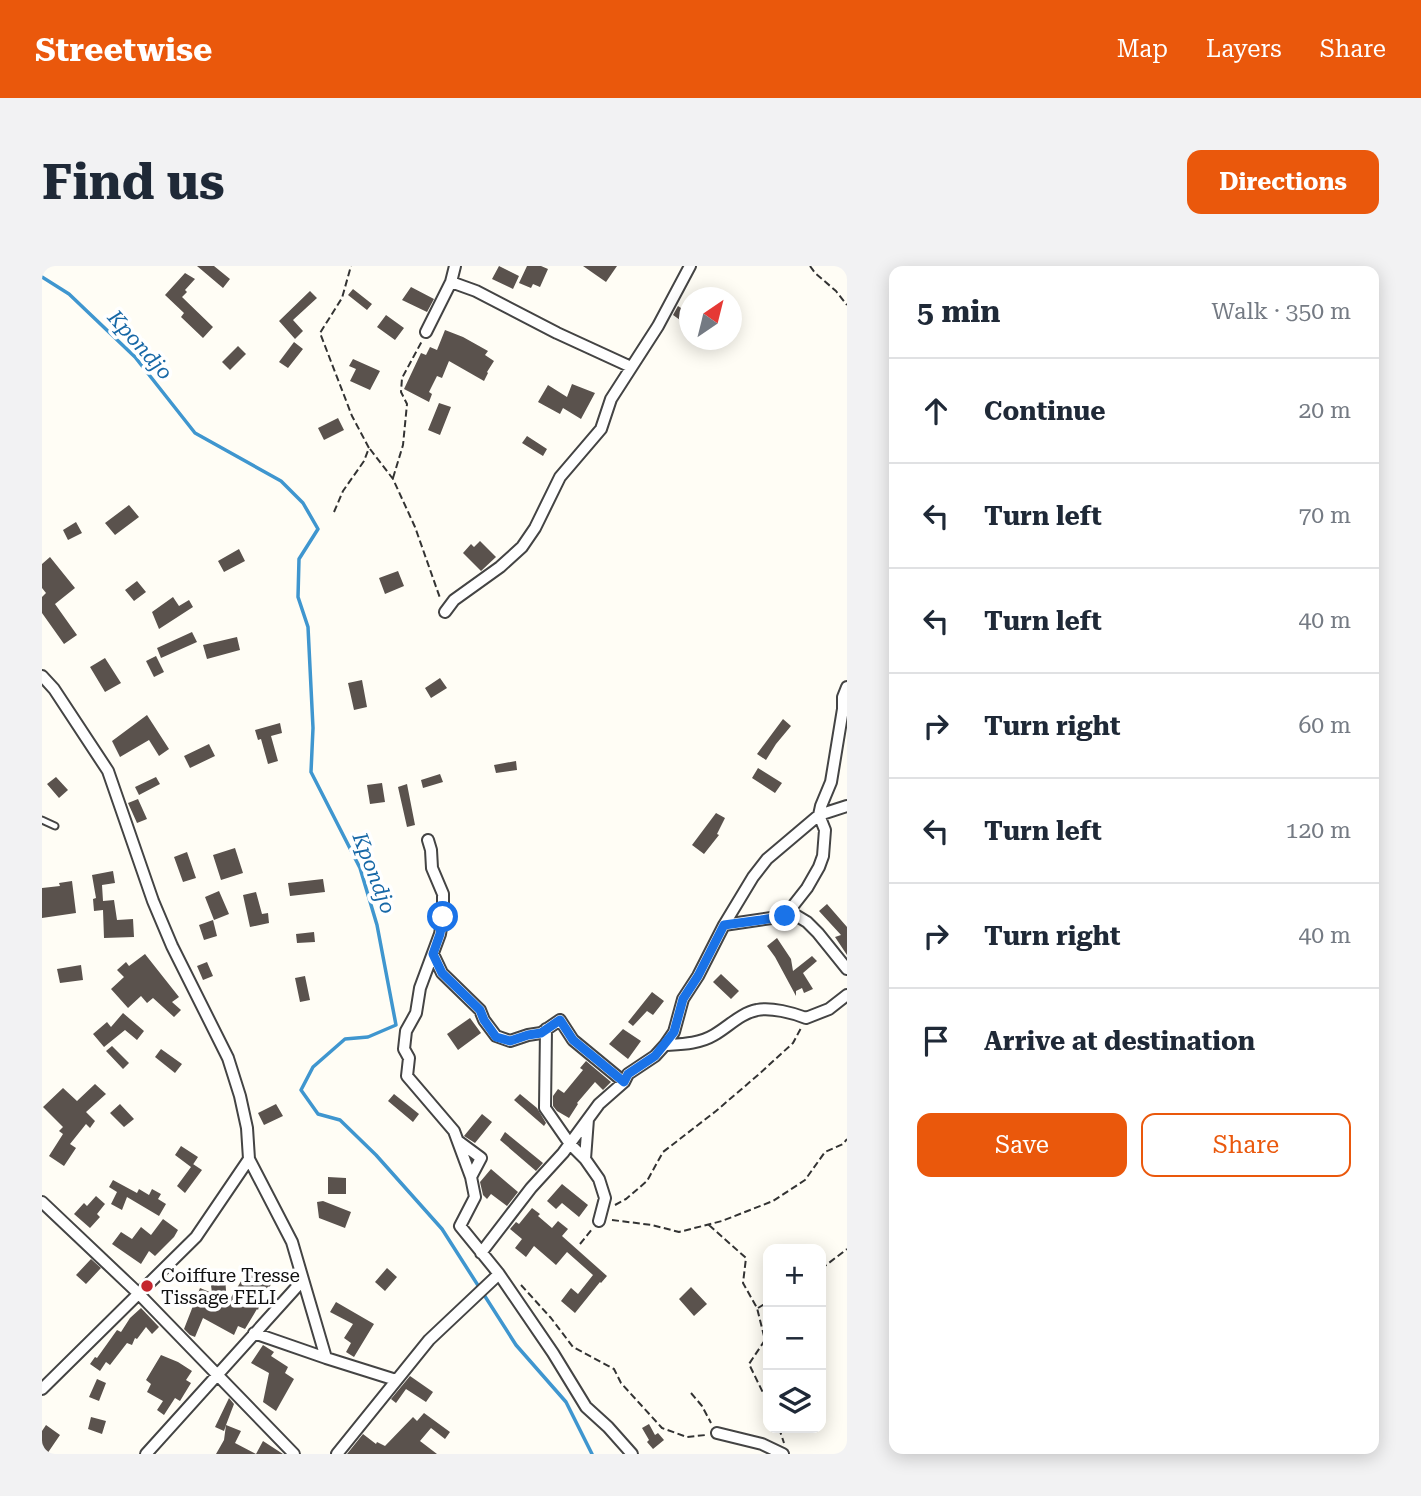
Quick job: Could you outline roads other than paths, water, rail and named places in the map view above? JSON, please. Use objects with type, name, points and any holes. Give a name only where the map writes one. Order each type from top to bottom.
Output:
[{"type":"street","points":[[426,332],[451,282],[455,266]]},
{"type":"street","points":[[445,612],[454,600],[523,547],[559,477],[601,429],[611,398],[645,349],[690,266]]},
{"type":"street","points":[[451,282],[476,291],[631,367]]},
{"type":"street","points":[[42,676],[108,771],[153,901],[172,946],[228,1058],[247,1128],[249,1159],[292,1242],[326,1358]]},
{"type":"street","points":[[785,916],[807,888],[823,856],[825,830],[819,815],[831,782],[843,697],[847,687]]},
{"type":"street","points":[[481,1252],[531,1188],[570,1144],[599,1104],[624,1082],[628,1074],[655,1056],[665,1045],[674,1032],[683,999],[724,925],[767,859],[819,815],[847,806]]},
{"type":"street","points":[[428,839],[432,867],[443,894],[443,917],[440,934],[420,988],[416,1013],[406,1031],[404,1049],[409,1058],[407,1076],[454,1130],[471,1177],[475,1197],[460,1226],[553,1353],[586,1407],[632,1454]]},
{"type":"street","points":[[724,925],[797,916],[818,933],[847,969]]},
{"type":"street","points":[[433,954],[442,973],[480,1010],[496,1037],[510,1041],[541,1033],[560,1020],[573,1040],[624,1082]]},
{"type":"street","points":[[665,1045],[687,1044],[711,1037],[742,1016],[758,1009],[790,1012],[806,1018],[830,1009],[847,995]]},
{"type":"street","points":[[546,1029],[545,1108],[598,1179],[605,1198],[600,1217]]},
{"type":"street","points":[[585,1159],[588,1119]]},
{"type":"street","points":[[42,1389],[196,1237],[249,1159]]},
{"type":"street","points":[[45,1210],[138,1293],[294,1454]]},
{"type":"street","points":[[337,1454],[429,1340],[496,1277]]},
{"type":"street","points":[[146,1454],[303,1280]]},
{"type":"street","points":[[254,1333],[396,1380]]},
{"type":"street","points":[[717,1433],[762,1444],[783,1454]]},
{"type":"lane","points":[[42,820],[55,826]]},
{"type":"waterway","name":"Kpondjo","points":[[42,277],[69,294],[135,357],[195,433],[281,481],[303,503],[318,529],[299,559],[298,597],[308,627],[313,728],[311,772],[360,868],[377,925],[396,1025],[368,1037],[345,1039],[313,1067],[301,1090],[318,1114],[340,1120],[376,1155],[442,1229],[516,1345],[566,1402],[592,1454]]},
{"type":"place","name":"Coiffure Tresse Tissage FELI","points":[[147,1286]]}]
